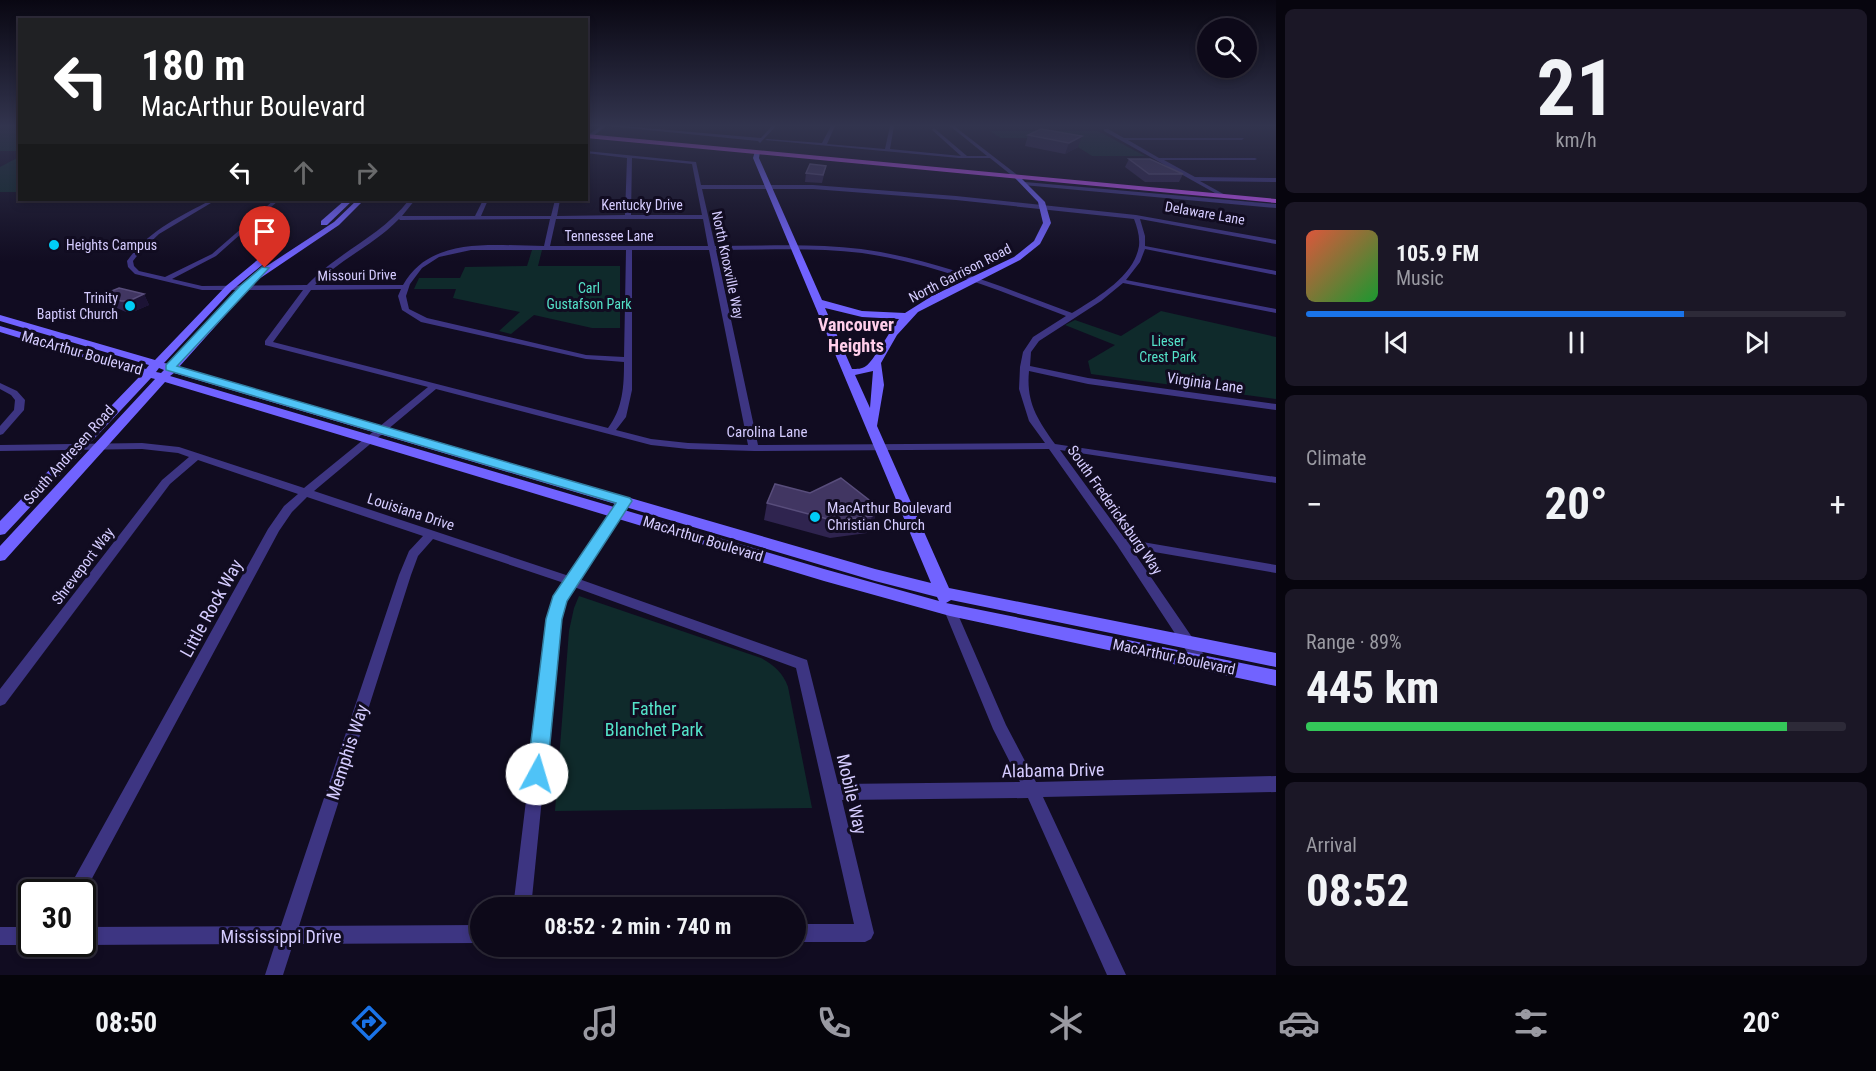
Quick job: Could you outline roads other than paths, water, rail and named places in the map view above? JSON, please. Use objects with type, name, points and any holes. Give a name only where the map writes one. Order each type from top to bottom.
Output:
[{"type":"main road","points":[[957,172],[1276,201]]},
{"type":"street","points":[[628,217],[629,172]]},
{"type":"street","name":"North Knoxville Way","points":[[696,172],[754,447]]},
{"type":"street","points":[[763,172],[1000,729],[1032,790],[1117,975]]},
{"type":"street","points":[[1010,172],[1025,184],[1044,207]]},
{"type":"street","points":[[1180,172],[1224,196]]},
{"type":"street","points":[[1194,179],[1276,180]]},
{"type":"street","points":[[1025,184],[1276,206]]},
{"type":"street","name":"Delaware Lane","points":[[699,187],[832,188],[1044,207],[1136,217],[1276,242]]},
{"type":"street","name":"Missouri Drive","points":[[212,201],[165,228],[133,255],[130,261],[131,267],[137,273],[194,287],[405,287]]},
{"type":"street","points":[[165,280],[214,255],[276,201]]},
{"type":"street","points":[[159,370],[229,288],[262,260],[318,228],[348,201]]},
{"type":"street","points":[[159,370],[244,288],[279,259],[334,227],[360,201]]},
{"type":"street","points":[[309,288],[328,269],[372,242],[400,218],[411,201]]},
{"type":"street","points":[[478,217],[486,201]]},
{"type":"street","points":[[547,247],[557,201]]},
{"type":"street","name":"North Garrison Road","points":[[908,315],[917,308],[1034,248],[1048,220],[1044,207]]},
{"type":"street","name":"Kentucky Drive","points":[[400,218],[705,217]]},
{"type":"street","points":[[1024,367],[1027,352],[1036,339],[1070,315],[1114,289],[1138,260],[1142,247],[1142,233],[1136,217]]},
{"type":"street","points":[[1142,247],[1276,273]]},
{"type":"street","name":"Tennessee Lane","points":[[405,287],[413,271],[423,263],[443,254],[471,248],[795,248],[872,252],[928,264],[1070,315]]},
{"type":"street","points":[[610,432],[621,417],[626,403],[629,248]]},
{"type":"street","points":[[1123,280],[1276,311]]},
{"type":"street","points":[[405,287],[402,296],[406,310],[424,320],[586,357],[627,360]]},
{"type":"street","name":"Carolina Lane","points":[[309,288],[268,343],[651,442],[688,446],[754,447],[1051,446],[1276,480]]},
{"type":"street","points":[[818,302],[856,314],[908,315]]},
{"type":"street","points":[[849,372],[863,371],[876,363],[889,338],[908,315]]},
{"type":"street","name":"MacArthur Boulevard","points":[[0,318],[371,440],[977,601],[1276,660]]},
{"type":"street","name":"MacArthur Boulevard","points":[[0,329],[382,430],[824,575],[950,610],[1276,678]]},
{"type":"street","points":[[871,426],[876,415],[876,394],[880,370],[876,363]]},
{"type":"street","name":"Virginia Lane","points":[[1024,367],[1088,381],[1276,407]]},
{"type":"street","name":"South Fredericksburg Way","points":[[1024,367],[1023,389],[1034,421],[1121,542],[1202,663]]},
{"type":"street","name":"South Andresen Road","points":[[0,556],[77,473],[159,370]]},
{"type":"street","name":"South Andresen Road","points":[[0,530],[78,447],[159,370]]},
{"type":"street","points":[[0,386],[14,393],[20,400],[19,410],[0,432]]},
{"type":"street","name":"Little Rock Way","points":[[83,879],[274,529],[288,509],[435,386]]},
{"type":"street","name":"Louisiana Drive","points":[[0,448],[162,447],[196,456],[571,581],[802,664]]},
{"type":"street","name":"Shreveport Way","points":[[0,700],[7,681],[166,482],[196,456]]},
{"type":"street","points":[[523,897],[554,619],[559,600],[621,507]]},
{"type":"street","name":"Memphis Way","points":[[274,975],[405,575],[413,554],[430,534]]},
{"type":"street","points":[[1121,542],[1276,569]]},
{"type":"street","name":"Mobile Way","points":[[802,664],[865,933],[806,933]]},
{"type":"street","name":"Alabama Drive","points":[[831,792],[1276,784]]},
{"type":"street","name":"Mississippi Drive","points":[[96,936],[286,937],[470,934]]},
{"type":"street","points":[[0,936],[18,936]]},
{"type":"place","name":"Heights Campus","points":[[54,245]]},
{"type":"place","name":"Trinity Baptist Church","points":[[130,306]]},
{"type":"place","name":"MacArthur Boulevard Christian Church","points":[[815,517]]},
{"type":"district","name":"Vancouver Heights","points":[[856,334]]},
{"type":"park label","name":"Carl Gustafson Park","points":[[589,296]]},
{"type":"park label","name":"Lieser Crest Park","points":[[1168,350]]},
{"type":"park label","name":"Father Blanchet Park","points":[[654,718]]}]
